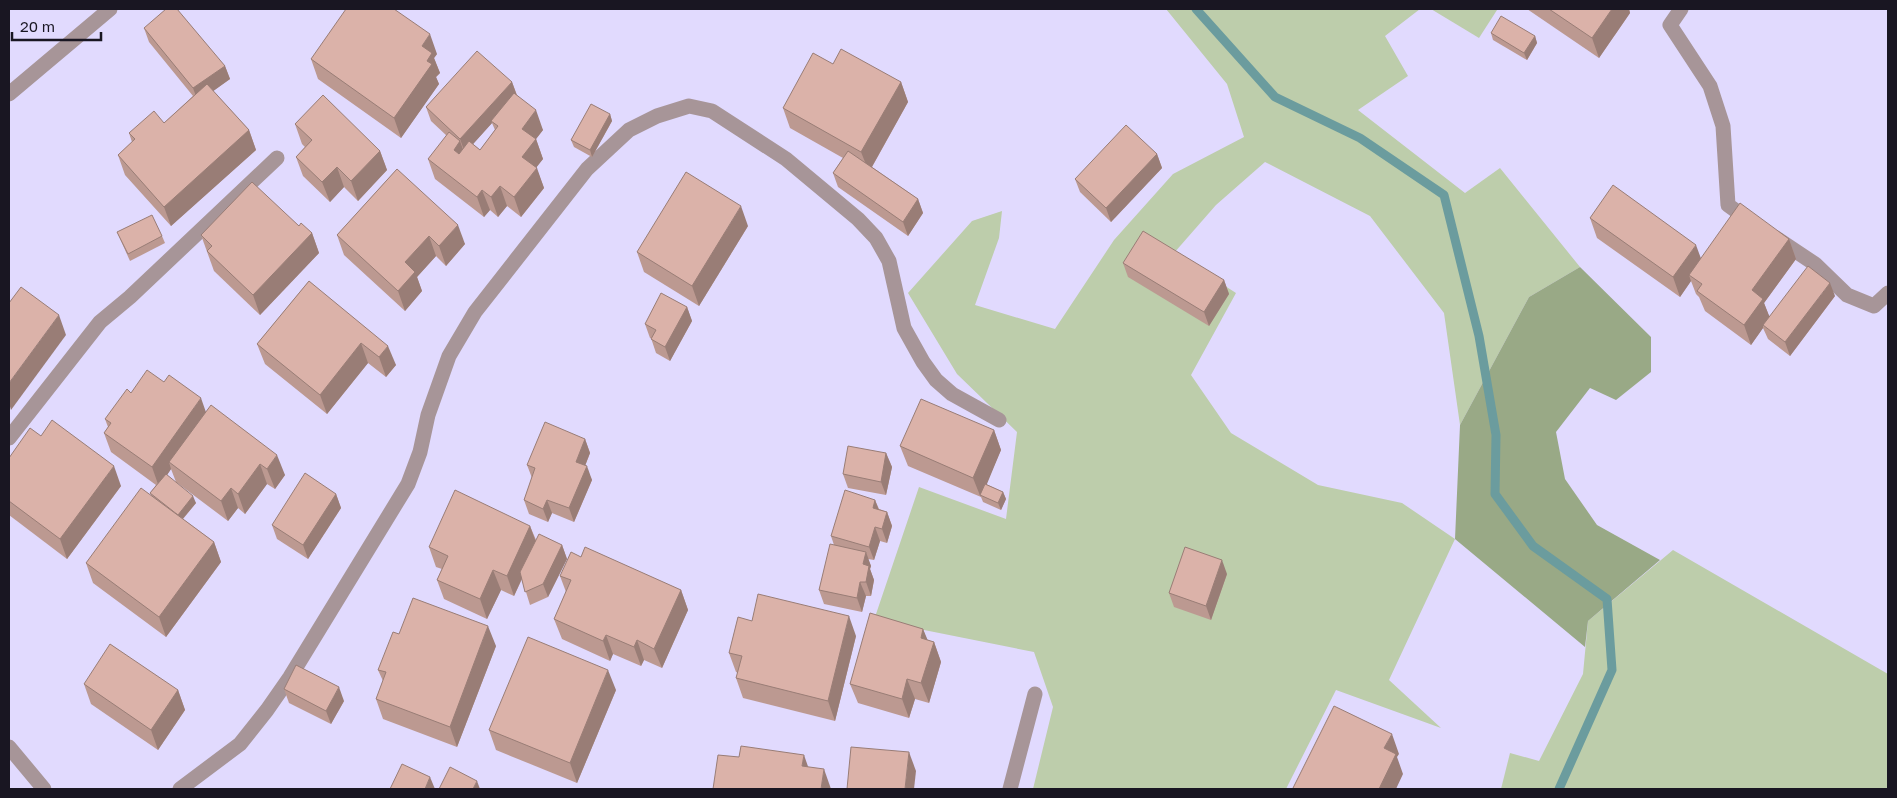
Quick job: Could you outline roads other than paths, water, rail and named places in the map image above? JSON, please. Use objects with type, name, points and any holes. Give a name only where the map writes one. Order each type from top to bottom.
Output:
[{"type":"street","points":[[9,94],[110,9]]},
{"type":"street","points":[[1681,9],[1670,25],[1710,86],[1723,126],[1728,205],[1815,264],[1847,295],[1874,306],[1888,293]]},
{"type":"street","points":[[180,789],[240,744],[290,677],[408,484],[420,452],[428,415],[449,356],[475,312],[587,169],[629,130],[656,116],[689,106],[712,111],[786,159],[858,218],[876,238],[889,261],[904,328],[923,362],[936,380],[952,394],[999,420]]},
{"type":"street","points":[[9,438],[100,322],[130,297],[277,158]]},
{"type":"street","points":[[1010,789],[1035,694]]},
{"type":"street","points":[[9,746],[44,789]]},
{"type":"waterway","points":[[1196,9],[1275,97],[1360,138],[1444,195],[1479,336],[1496,435],[1495,494],[1533,546],[1607,599],[1612,670],[1559,789]]}]
